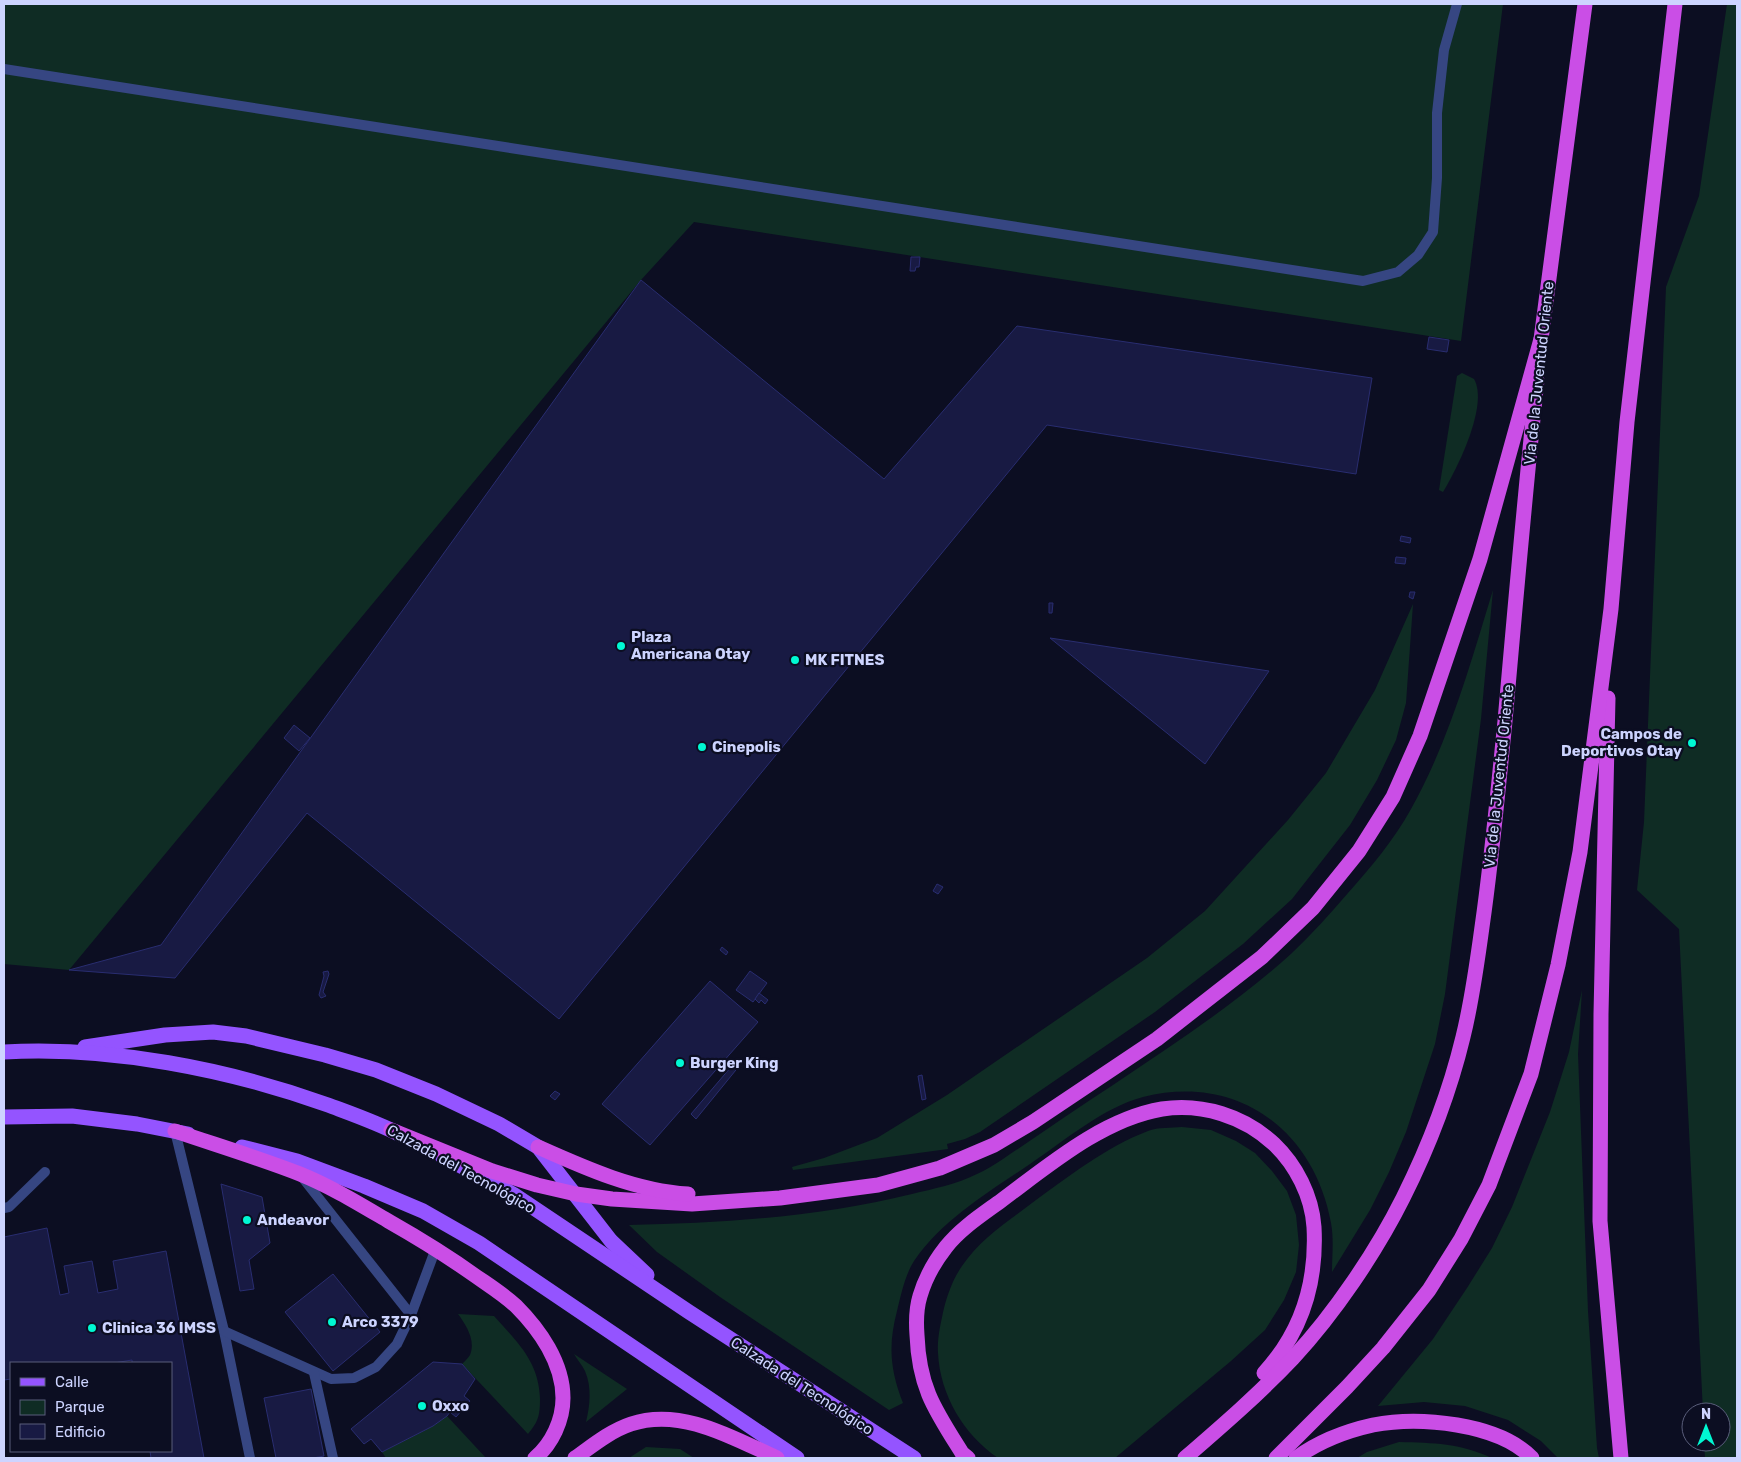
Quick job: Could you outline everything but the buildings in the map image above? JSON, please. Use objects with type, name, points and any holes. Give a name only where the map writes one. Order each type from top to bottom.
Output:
[{"type":"highway","name":"Via de la Juventud Oriente","points":[[1184,1458],[1239,1411],[1294,1357],[1353,1280],[1403,1198],[1447,1091],[1463,1039],[1474,988],[1493,846],[1541,339],[1585,4]]},
{"type":"highway","points":[[1276,1458],[1383,1348],[1429,1290],[1461,1239],[1489,1184],[1531,1074],[1558,965],[1580,852],[1611,609],[1627,422],[1675,4]]},
{"type":"highway","points":[[391,1130],[492,1170],[537,1185],[576,1194],[612,1199],[692,1204],[780,1198],[878,1185],[940,1168],[994,1145],[1033,1122],[1157,1039],[1262,957],[1313,908],[1358,851],[1393,797],[1420,736],[1480,559],[1541,339]]},
{"type":"highway","points":[[1611,609],[1600,1014],[1600,1221],[1621,1458]]},
{"type":"highway","points":[[968,1458],[962,1453],[934,1409],[925,1388],[920,1366],[917,1342],[917,1311],[919,1298],[926,1279],[935,1264],[946,1247],[961,1232],[1038,1173],[1075,1148],[1122,1121],[1163,1109],[1186,1108],[1231,1116],[1249,1124],[1283,1152],[1294,1168],[1309,1203],[1315,1243],[1311,1283],[1295,1331],[1276,1360],[1184,1458]]},
{"type":"highway","points":[[175,1131],[300,1174],[332,1188],[436,1248],[515,1305],[533,1324],[552,1355],[563,1389],[563,1408],[551,1439],[535,1458]]},
{"type":"highway","points":[[538,1147],[622,1180],[673,1193],[780,1198]]},
{"type":"highway","points":[[575,1458],[600,1440],[630,1425],[657,1419],[686,1422],[719,1432],[777,1458]]},
{"type":"highway","points":[[1296,1458],[1338,1436],[1355,1430],[1374,1425],[1404,1422],[1460,1426],[1492,1433],[1508,1441],[1532,1458]]},
{"type":"main road","points":[[63,1051],[165,1035],[213,1032],[246,1036],[325,1055],[385,1074],[436,1094],[499,1124],[538,1147],[611,1241],[689,1312]]},
{"type":"main road","name":"Calzada del Tecnológico","points":[[4,1052],[63,1051],[123,1056],[231,1075],[286,1090],[391,1130],[513,1194],[689,1312],[914,1458]]},
{"type":"main road","points":[[4,1116],[72,1116],[175,1131],[296,1161],[364,1186],[423,1212],[479,1243],[797,1458]]},
{"type":"lane","points":[[4,70],[1363,281],[1398,272],[1418,255],[1433,232],[1437,178],[1437,113],[1444,50],[1456,4]]},
{"type":"lane","points":[[175,1131],[224,1331],[250,1458]]},
{"type":"lane","points":[[4,1208],[9,1207],[45,1172]]},
{"type":"lane","points":[[300,1174],[411,1315]]},
{"type":"lane","points":[[224,1331],[331,1380],[354,1378],[376,1367],[397,1344],[411,1315],[436,1248]]},
{"type":"lane","points":[[314,1373],[333,1458]]},
{"type":"green space","points":[[4,4],[1503,4],[1461,341],[694,222],[641,280],[69,970],[4,964]]},
{"type":"green space","name":"Campos de Deportivos Otay","points":[[1727,4],[1737,4],[1737,1458],[1705,1458],[1705,1452],[1731,1452],[1731,1402],[1703,1402],[1679,929],[1637,890],[1644,822],[1666,287],[1699,196]]},
{"type":"green space","points":[[1462,373],[1474,379],[1478,390],[1477,404],[1474,420],[1463,453],[1443,492],[1439,490],[1457,376]]},
{"type":"green space","points":[[1493,590],[1481,719],[1445,994],[1435,1044],[1406,1132],[1389,1172],[1370,1210],[1332,1272],[1333,1241],[1331,1223],[1322,1190],[1308,1161],[1289,1136],[1266,1116],[1239,1102],[1210,1093],[1177,1092],[1143,1097],[1114,1108],[983,1196],[939,1232],[914,1261],[908,1272],[902,1292],[892,1335],[892,1357],[895,1379],[903,1403],[889,1410],[720,1297],[657,1252],[629,1225],[700,1223],[807,1213],[877,1202],[961,1181],[984,1171],[1003,1159],[1227,1006],[1292,953],[1314,931],[1390,842],[1411,809],[1437,757],[1458,702]]},
{"type":"green space","points":[[1413,604],[1406,703],[1396,740],[1377,780],[1350,825],[1292,899],[1243,944],[1155,1012],[980,1132],[947,1144],[948,1149],[793,1170],[792,1167],[824,1158],[877,1138],[947,1095],[1147,958],[1205,911],[1288,820],[1326,773],[1375,690]]},
{"type":"green space","points":[[1582,990],[1578,1054],[1588,1311],[1599,1458],[1558,1458],[1541,1441],[1508,1420],[1465,1406],[1424,1402],[1378,1406],[1433,1339],[1492,1248],[1512,1207],[1550,1112],[1569,1052]]},
{"type":"green space","points":[[1182,1127],[1211,1130],[1236,1141],[1255,1153],[1287,1191],[1296,1215],[1299,1245],[1296,1272],[1284,1300],[1265,1330],[1231,1361],[1115,1458],[998,1458],[986,1449],[965,1426],[956,1413],[943,1384],[938,1347],[940,1330],[946,1302],[956,1276],[969,1256],[994,1232],[1088,1163],[1117,1145],[1148,1131]]},
{"type":"green space","points":[[458,1314],[494,1316],[518,1344],[531,1363],[539,1386],[540,1405],[538,1418],[528,1434],[462,1364],[470,1355],[472,1344],[467,1328]]},
{"type":"green space","points":[[574,1354],[627,1389],[586,1422],[589,1403],[589,1383],[585,1371]]},
{"type":"green space","points":[[447,1416],[486,1458],[386,1458],[382,1452],[433,1426]]},
{"type":"green space","points":[[1399,1442],[1457,1447],[1492,1458],[1357,1458],[1367,1452]]},
{"type":"green space","points":[[646,1447],[680,1449],[694,1458],[629,1458]]},
{"type":"place","name":"Plaza Americana Otay","points":[[621,646]]},
{"type":"place","name":"MK FITNES","points":[[795,660]]},
{"type":"place","name":"Campos de Deportivos Otay","points":[[1692,743]]},
{"type":"place","name":"Cinepolis","points":[[702,747]]},
{"type":"place","name":"Burger King","points":[[680,1063]]},
{"type":"place","name":"Andeavor","points":[[247,1220]]},
{"type":"place","name":"Arco 3379","points":[[332,1322]]},
{"type":"place","name":"Clinica 36 IMSS","points":[[92,1328]]},
{"type":"place","name":"Oxxo","points":[[422,1406]]}]
